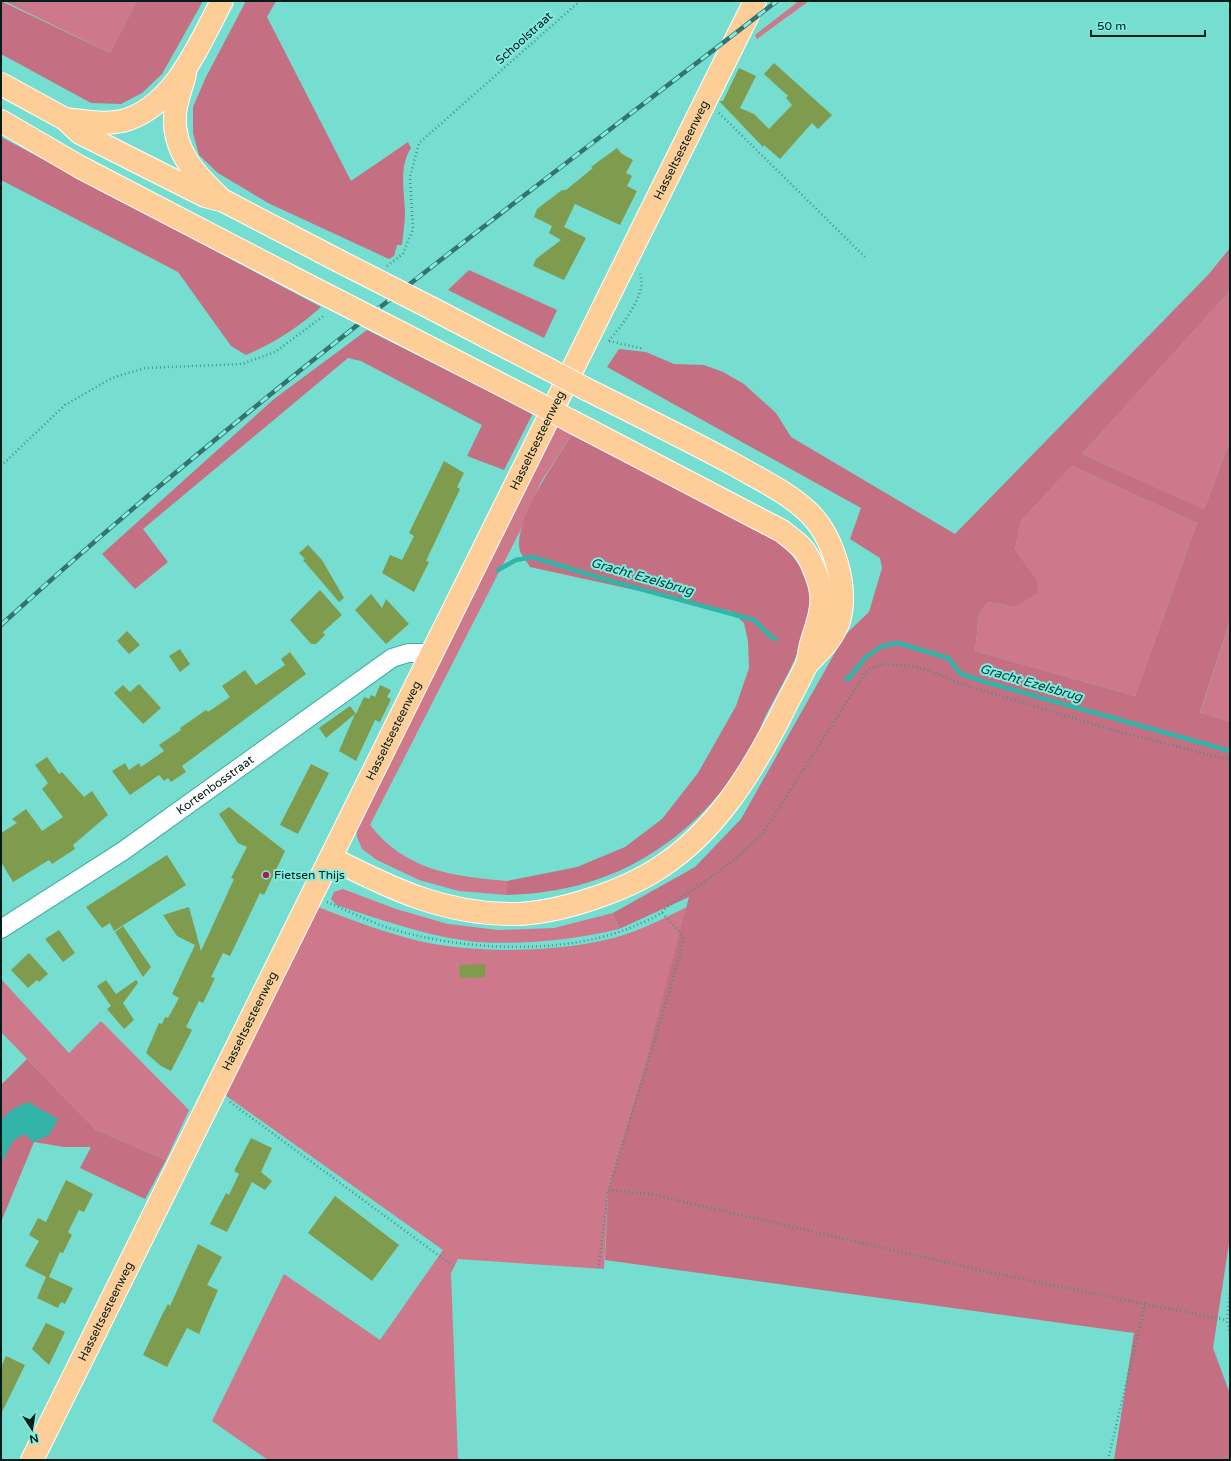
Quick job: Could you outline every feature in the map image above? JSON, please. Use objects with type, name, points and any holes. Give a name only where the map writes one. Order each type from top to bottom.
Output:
[{"type":"main road","points":[[64,119],[105,123],[121,121],[139,116],[154,105],[187,67],[222,1]]},
{"type":"main road","name":"Hasseltsesteenweg","points":[[32,1460],[432,653],[599,339],[631,251],[755,1]]},
{"type":"main road","points":[[187,67],[175,116],[176,135],[181,152],[189,166],[224,201]]},
{"type":"main road","points":[[1,84],[64,119],[80,133],[205,196],[224,201],[584,388],[715,454],[771,485],[807,510],[821,528],[836,560],[842,593],[839,621],[826,645],[806,664]]},
{"type":"main road","points":[[1,121],[60,153],[80,167],[782,531],[804,549],[814,569],[821,593],[819,621],[806,664],[759,758],[732,798],[697,839],[658,869],[618,889],[566,907],[517,914],[470,910],[427,902],[386,886],[331,858]]},
{"type":"street","name":"Kortenbosstraat","points":[[1,929],[123,851],[392,658],[408,653],[432,653]]},
{"type":"path","name":"Schoolstraat","points":[[385,268],[403,254],[413,229],[410,177],[419,143],[580,1]]},
{"type":"path","points":[[706,100],[867,259]]},
{"type":"path","points":[[599,339],[622,324],[640,294],[642,278],[631,251]]},
{"type":"path","points":[[1,466],[65,405],[112,378],[145,368],[242,364],[275,352],[326,314]]},
{"type":"path","points":[[599,339],[644,349]]},
{"type":"path","points":[[312,896],[386,927],[460,944],[517,947],[573,942],[610,934],[638,925],[662,913],[668,906],[708,881],[744,853],[763,833],[864,675],[870,669],[883,664],[912,666],[964,685],[1120,732],[1163,741],[1230,760]]},
{"type":"path","points":[[598,1265],[608,1190],[652,1050],[683,938],[678,930],[662,913]]},
{"type":"path","points":[[215,1092],[453,1266]]},
{"type":"path","points":[[608,1190],[650,1194],[971,1268],[1227,1320]]},
{"type":"path","points":[[1230,1290],[1227,1320],[1230,1335]]},
{"type":"path","points":[[1108,1460],[1145,1304]]},
{"type":"shaded area","points":[[1,1],[110,53],[137,1],[203,1],[162,74],[142,93],[121,104],[91,103],[1,54]]},
{"type":"shaded area","points":[[4,1],[137,1],[110,53]]},
{"type":"shaded area","points":[[246,1],[276,1],[267,17],[351,181],[408,142],[411,148],[405,162],[403,178],[405,211],[402,245],[397,245],[394,256],[389,259],[268,203],[218,173],[199,155],[193,133],[193,107],[206,77]]},
{"type":"shaded area","points":[[799,1],[809,1],[757,39],[755,35]]},
{"type":"shaded area","points":[[1,137],[321,307],[286,334],[246,355],[231,346],[178,272],[1,180]]},
{"type":"shaded area","points":[[1230,248],[1230,291],[1082,454],[1204,509],[1230,441],[1230,620],[1200,713],[1230,722],[1230,1237],[1213,1348],[1230,1394],[1230,1460],[1114,1460],[1134,1333],[605,1260],[608,1190],[647,1056],[689,897],[619,929],[613,913],[695,867],[741,819],[845,635],[869,612],[882,568],[880,558],[850,539],[861,508],[607,367],[619,349],[646,352],[674,364],[704,365],[723,372],[744,384],[776,413],[791,437],[955,534],[1208,275]],"holes":[[[1072,466],[1197,523],[1135,696],[975,651],[979,614],[988,602],[1014,607],[1038,593],[1036,578],[1015,550],[1021,521]]]},
{"type":"shaded area","points":[[469,270],[557,310],[544,338],[448,290]]},
{"type":"shaded area","points":[[1230,291],[1230,441],[1204,509],[1082,454]]},
{"type":"shaded area","points":[[367,330],[533,413],[504,470],[467,456],[482,425],[361,361],[348,358],[143,529],[168,562],[135,589],[102,554],[274,399]]},
{"type":"shaded area","points":[[557,427],[572,434],[541,482],[520,531],[370,825],[384,840],[415,862],[431,868],[467,877],[507,881],[507,895],[459,891],[419,880],[377,860],[362,849],[357,837],[356,826]]},
{"type":"shaded area","points":[[572,434],[777,541],[792,555],[802,570],[813,598],[812,611],[796,658],[766,715],[750,750],[722,790],[698,817],[660,848],[620,871],[577,886],[507,895],[507,881],[577,867],[625,847],[662,819],[698,773],[736,706],[749,668],[748,641],[744,623],[731,611],[530,567],[520,551],[519,539],[523,524],[537,491]]},
{"type":"shaded area","points":[[1072,466],[1197,523],[1135,696],[975,651],[979,614],[988,602],[1014,607],[1036,578],[1015,550],[1021,521]]},
{"type":"shaded area","points":[[1230,620],[1230,722],[1200,714]]},
{"type":"shaded area","points":[[343,889],[396,909],[448,924],[498,930],[554,928],[613,913],[619,929],[549,941],[495,943],[460,940],[388,922],[336,905],[331,899],[334,892]]},
{"type":"shaded area","points":[[316,906],[393,934],[419,941],[443,945],[499,950],[558,948],[586,944],[635,931],[687,907],[647,1056],[608,1190],[604,1269],[458,1259],[451,1273],[458,1460],[268,1460],[212,1421],[284,1274],[380,1340],[443,1250],[225,1095]]},
{"type":"shaded area","points":[[1,979],[69,1053],[101,1021],[189,1110],[166,1160],[96,1130],[1,1032]]},
{"type":"shaded area","points":[[27,1059],[96,1130],[166,1160],[145,1199],[80,1168],[91,1147],[64,1147],[34,1142],[1,1222],[1,1085]]},
{"type":"water","points":[[28,1102],[58,1119],[49,1135],[34,1142],[23,1134],[13,1141],[1,1163],[1,1120],[11,1110]]},
{"type":"building","points":[[774,63],[832,115],[818,129],[812,123],[780,159],[764,145],[763,147],[719,101],[723,101],[739,68],[756,76],[740,108],[754,114],[769,129],[792,105],[786,98],[788,96],[764,74]]},
{"type":"building","points":[[617,148],[622,154],[633,160],[626,173],[632,176],[627,186],[637,191],[620,225],[575,204],[564,227],[586,238],[564,280],[533,266],[536,259],[561,240],[549,233],[552,226],[534,217],[537,209],[562,190],[566,190],[593,168],[591,167]]},
{"type":"building","points":[[444,461],[464,473],[457,487],[460,489],[426,561],[429,562],[414,592],[382,573],[390,555],[402,560],[414,536],[409,533]]},
{"type":"building","points":[[308,545],[322,560],[344,598],[339,602],[303,560],[305,559],[299,553]]},
{"type":"building","points":[[320,590],[342,615],[323,632],[325,635],[316,644],[311,644],[290,620]]},
{"type":"building","points":[[371,594],[382,608],[386,599],[409,624],[386,644],[355,610]]},
{"type":"building","points":[[127,631],[140,645],[129,654],[117,641]]},
{"type":"building","points":[[180,649],[190,664],[180,672],[169,656]]},
{"type":"building","points":[[290,652],[306,674],[182,766],[186,772],[171,782],[168,778],[164,781],[159,775],[130,795],[112,771],[125,763],[129,770],[139,763],[141,767],[164,751],[159,745],[181,730],[180,728],[206,710],[208,712],[230,697],[222,686],[245,670],[256,685],[285,665],[281,659]]},
{"type":"building","points":[[139,684],[161,708],[143,724],[114,693],[123,685],[130,692]]},
{"type":"building","points":[[380,685],[391,690],[387,697],[391,699],[380,722],[375,720],[356,761],[339,751],[355,714],[326,738],[319,728],[350,706],[356,714],[364,697],[369,699],[371,695],[375,697]]},
{"type":"building","points":[[47,757],[59,774],[62,772],[84,797],[92,791],[108,815],[73,845],[75,849],[52,864],[49,860],[13,882],[1,862],[1,833],[17,823],[12,819],[26,809],[42,831],[63,817],[42,789],[48,783],[35,765]]},
{"type":"building","points":[[311,764],[329,773],[298,834],[280,825]]},
{"type":"building","points":[[229,807],[285,851],[264,895],[260,893],[230,956],[223,953],[211,977],[215,978],[203,1003],[199,1001],[186,1027],[192,1030],[171,1071],[161,1066],[146,1053],[159,1023],[162,1024],[165,1017],[168,1018],[179,998],[172,994],[195,945],[177,936],[163,915],[189,907],[201,951],[234,879],[231,878],[247,847],[238,843],[219,814]]},
{"type":"building","points":[[167,855],[186,885],[114,931],[110,923],[102,928],[86,907]]},
{"type":"building","points":[[123,926],[151,967],[143,977],[115,932]]},
{"type":"building","points":[[59,930],[75,953],[63,962],[45,939]]},
{"type":"building","points":[[29,953],[48,974],[39,982],[37,980],[28,988],[11,970]]},
{"type":"building","points":[[485,964],[485,977],[460,978],[459,965]]},
{"type":"building","points":[[106,980],[116,994],[136,980],[138,983],[123,1003],[134,1020],[124,1029],[107,1009],[111,1006],[97,986]]},
{"type":"building","points":[[251,1138],[272,1148],[261,1172],[272,1181],[265,1190],[252,1182],[227,1232],[210,1224],[226,1193],[229,1195],[239,1174],[234,1171]]},
{"type":"building","points":[[66,1180],[93,1194],[84,1212],[79,1210],[68,1232],[72,1235],[63,1253],[60,1252],[49,1277],[73,1288],[65,1304],[61,1302],[58,1308],[37,1298],[46,1277],[25,1266],[39,1241],[29,1235],[38,1218],[46,1222]]},
{"type":"building","points":[[335,1196],[399,1245],[372,1281],[308,1233]]},
{"type":"building","points":[[198,1244],[222,1257],[207,1285],[218,1290],[199,1334],[187,1328],[167,1367],[143,1355],[168,1304],[170,1306]]},
{"type":"building","points":[[46,1323],[65,1332],[49,1365],[32,1349]]},
{"type":"building","points":[[6,1356],[25,1365],[1,1414],[1,1367]]},
{"type":"waterway","name":"Gracht Ezelsbrug","points":[[498,570],[516,560],[532,557],[604,579],[754,620],[775,639]]},
{"type":"waterway","name":"Gracht Ezelsbrug","points":[[846,678],[848,679],[866,657],[882,646],[898,643],[948,658],[961,674],[982,681],[1230,751]]},
{"type":"railway","points":[[1,625],[94,542],[285,383],[383,305],[777,1]]},
{"type":"place","name":"Fietsen Thijs","points":[[266,875]]}]
